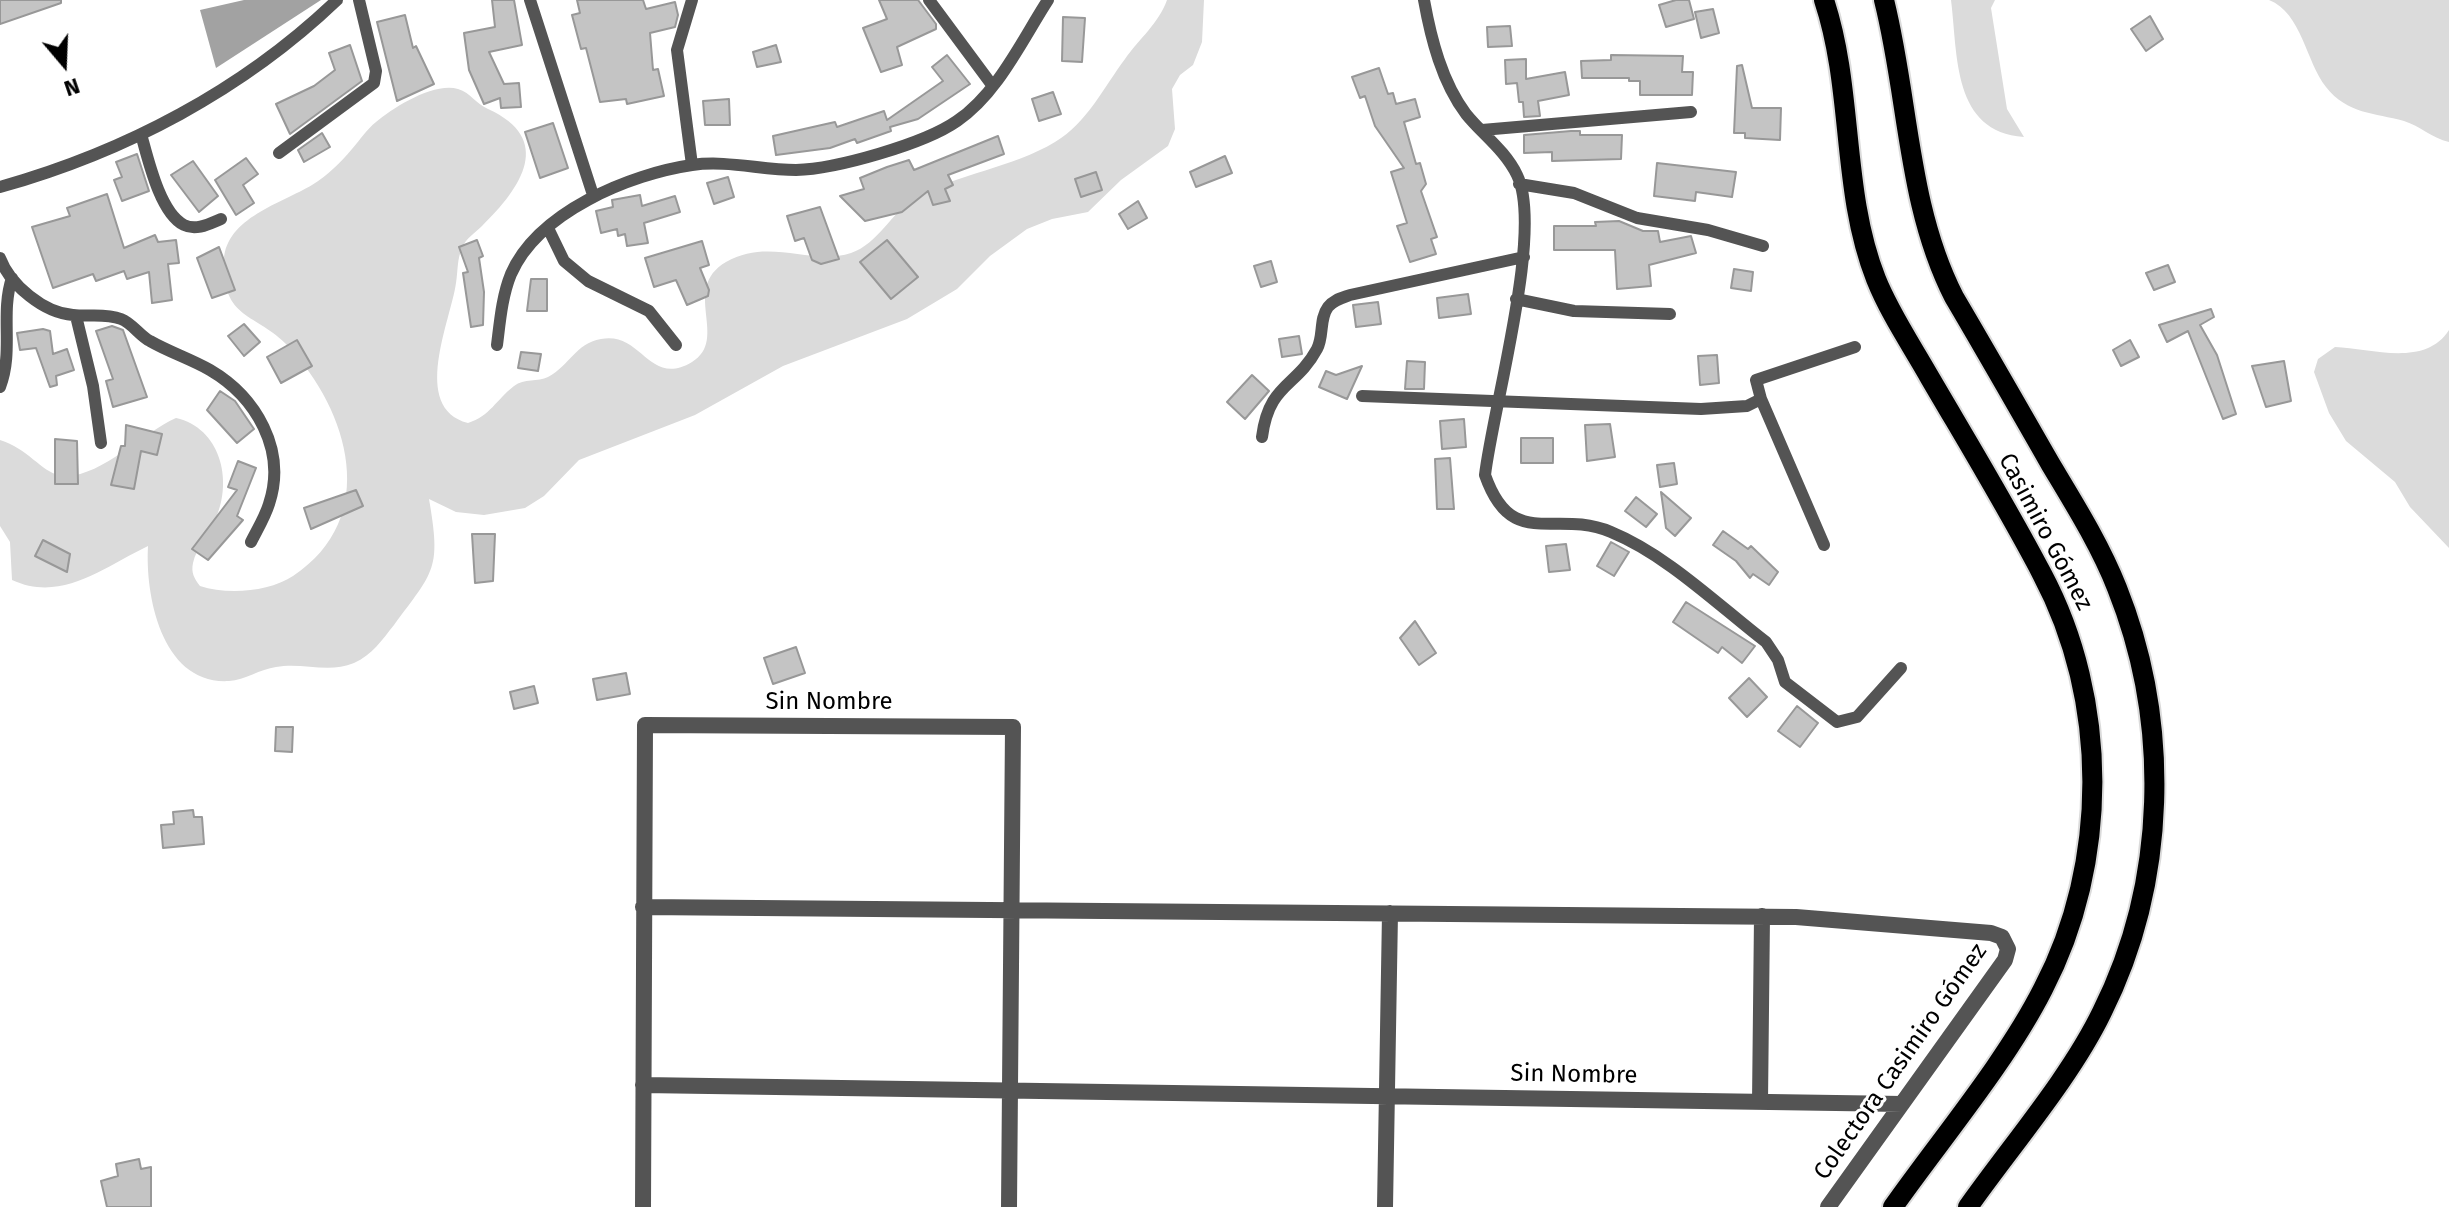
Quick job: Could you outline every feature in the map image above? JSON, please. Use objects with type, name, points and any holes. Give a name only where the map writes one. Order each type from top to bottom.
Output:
[{"type":"main road","name":"Casimiro Gómez","points":[[1824,0],[1838,57],[1859,213],[1876,278],[1895,318],[2055,599],[2079,669],[2091,756],[2092,801],[2084,872],[2053,967],[2022,1025],[1893,1207]]},
{"type":"main road","name":"Casimiro Gómez","points":[[1884,0],[1927,237],[1954,297],[2106,563],[2140,658],[2152,733],[2154,806],[2148,863],[2138,915],[2119,975],[2086,1041],[1968,1207]]},
{"type":"street","name":"Sin Nombre","points":[[643,1207],[645,725],[1013,727],[1009,1207]]},
{"type":"street","points":[[643,907],[1762,916],[1760,1102]]},
{"type":"street","points":[[1385,1207],[1390,913]]},
{"type":"street","name":"Colectora Casimiro Gómez","points":[[1762,916],[1991,933],[2006,943],[2005,960],[1828,1207]]},
{"type":"street","name":"Sin Nombre","points":[[643,1085],[1902,1104]]},
{"type":"lane","points":[[0,187],[141,134],[215,95],[261,64],[337,0]]},
{"type":"lane","points":[[279,153],[374,83],[376,71],[359,0]]},
{"type":"lane","points":[[530,0],[593,195]]},
{"type":"lane","points":[[692,0],[677,50],[692,165]]},
{"type":"lane","points":[[929,0],[992,85]]},
{"type":"lane","points":[[497,345],[502,305],[512,272],[548,228],[593,195],[692,165],[794,170],[834,167],[956,122],[992,85],[1048,0]]},
{"type":"lane","points":[[1424,0],[1444,74],[1466,113],[1518,175],[1525,213],[1524,257],[1485,475],[1493,499],[1507,516],[1524,524],[1580,523],[1612,532],[1663,563],[1766,642],[1778,660],[1785,682],[1837,722],[1857,717],[1901,668]]},
{"type":"lane","points":[[1482,130],[1691,112]]},
{"type":"lane","points":[[141,134],[152,174],[172,215],[185,226],[199,228],[221,219]]},
{"type":"lane","points":[[1519,184],[1574,193],[1637,218],[1708,230],[1763,246]]},
{"type":"lane","points":[[548,228],[564,261],[588,281],[649,311],[676,345]]},
{"type":"lane","points":[[1262,437],[1265,410],[1284,386],[1307,365],[1319,345],[1324,314],[1331,303],[1350,295],[1524,257]]},
{"type":"lane","points":[[0,258],[12,278],[37,302],[76,316],[87,313],[123,320],[149,341],[214,372],[256,409],[269,436],[274,468],[270,502],[251,542]]},
{"type":"lane","points":[[0,387],[8,363],[4,305],[12,278]]},
{"type":"lane","points":[[1516,299],[1574,311],[1670,314]]},
{"type":"lane","points":[[76,316],[93,386],[101,443]]},
{"type":"lane","points":[[1824,545],[1761,399],[1756,380],[1855,347]]},
{"type":"lane","points":[[1362,396],[1701,409],[1747,406],[1761,399]]},
{"type":"shaded area","points":[[244,0],[321,0],[216,68],[200,10]]},
{"type":"shaded area","points":[[1167,0],[1204,0],[1202,42],[1193,65],[1180,75],[1172,89],[1175,129],[1168,146],[1121,180],[1088,212],[1052,219],[1027,229],[990,256],[957,289],[907,319],[783,366],[695,415],[579,460],[544,496],[525,508],[484,515],[456,512],[429,499],[434,555],[426,579],[381,642],[354,663],[335,668],[276,667],[229,681],[206,678],[188,669],[173,653],[162,634],[150,589],[148,546],[82,580],[65,585],[30,586],[12,580],[10,542],[0,526],[0,440],[18,448],[53,473],[73,475],[103,464],[176,418],[203,432],[219,457],[222,472],[221,503],[193,563],[192,570],[200,586],[235,591],[272,586],[293,576],[321,552],[338,525],[346,495],[346,464],[340,432],[327,401],[288,346],[243,313],[228,294],[224,260],[227,245],[245,223],[323,177],[373,125],[415,97],[438,89],[463,91],[508,121],[521,134],[526,149],[519,180],[496,211],[466,241],[459,256],[438,361],[437,382],[441,400],[451,414],[468,423],[487,412],[518,384],[548,377],[585,345],[601,339],[626,343],[665,368],[677,368],[692,362],[702,352],[707,340],[707,286],[713,273],[726,262],[758,252],[821,256],[851,253],[869,243],[915,198],[1055,142],[1086,115],[1154,24]]},
{"type":"shaded area","points":[[1951,0],[1995,0],[1991,8],[2007,109],[2024,137],[2000,132],[1983,121],[1971,106],[1958,66]]},
{"type":"shaded area","points":[[2269,0],[2449,0],[2449,142],[2404,121],[2352,108],[2334,96],[2319,77],[2289,16]]},
{"type":"shaded area","points":[[2449,330],[2449,548],[2410,507],[2395,482],[2346,441],[2329,413],[2314,372],[2318,359],[2335,347],[2412,352],[2439,342]]},
{"type":"building","points":[[0,0],[61,0],[61,3],[0,24]]},
{"type":"building","points":[[492,0],[514,0],[522,45],[489,52],[504,84],[519,83],[521,107],[501,108],[500,98],[484,104],[469,70],[464,33],[495,27]]},
{"type":"building","points":[[577,0],[643,0],[646,9],[675,2],[678,15],[675,27],[650,33],[653,70],[658,69],[664,96],[627,104],[626,99],[600,102],[586,48],[581,49],[572,15],[580,13]]},
{"type":"building","points":[[879,0],[918,0],[936,24],[936,29],[897,47],[902,65],[881,72],[863,28],[887,19]]},
{"type":"building","points":[[1689,0],[1694,19],[1666,27],[1659,5]]},
{"type":"building","points":[[1713,9],[1719,33],[1701,38],[1695,12]]},
{"type":"building","points":[[405,15],[413,48],[416,46],[434,84],[397,101],[377,22]]},
{"type":"building","points":[[2150,16],[2163,39],[2146,51],[2131,29]]},
{"type":"building","points":[[1063,17],[1085,18],[1082,62],[1062,61]]},
{"type":"building","points":[[1510,26],[1512,46],[1488,47],[1487,27]]},
{"type":"building","points":[[350,45],[362,81],[290,134],[276,104],[314,86],[335,70],[329,53]]},
{"type":"building","points":[[776,45],[781,62],[757,67],[753,52]]},
{"type":"building","points":[[947,55],[970,84],[918,119],[890,127],[891,131],[857,143],[855,139],[830,148],[776,155],[773,136],[835,122],[837,127],[884,111],[887,120],[943,81],[932,67]]},
{"type":"building","points":[[1611,55],[1683,56],[1682,72],[1693,72],[1692,95],[1640,95],[1640,81],[1629,81],[1629,78],[1582,78],[1581,61],[1611,60]]},
{"type":"building","points":[[1526,59],[1526,79],[1565,72],[1569,95],[1538,101],[1540,116],[1524,117],[1517,83],[1506,84],[1505,60]]},
{"type":"building","points":[[1742,65],[1752,108],[1781,108],[1780,140],[1745,138],[1745,133],[1734,133],[1737,66]]},
{"type":"building","points":[[1379,68],[1388,94],[1393,93],[1396,104],[1415,99],[1420,117],[1404,122],[1416,164],[1420,163],[1426,184],[1421,191],[1437,237],[1431,239],[1436,254],[1410,262],[1397,226],[1407,223],[1391,172],[1404,168],[1375,126],[1365,96],[1360,98],[1352,77]]},
{"type":"building","points":[[1053,92],[1061,114],[1039,121],[1032,99]]},
{"type":"building","points":[[729,99],[730,125],[705,125],[703,101]]},
{"type":"building","points":[[553,123],[568,168],[540,178],[525,132]]},
{"type":"building","points":[[1580,131],[1580,135],[1622,135],[1621,159],[1552,161],[1552,152],[1524,153],[1524,135]]},
{"type":"building","points":[[322,133],[330,147],[304,162],[298,150]]},
{"type":"building","points":[[998,136],[1004,154],[948,175],[953,185],[945,189],[950,201],[933,205],[928,191],[902,212],[865,221],[840,196],[864,189],[860,178],[887,167],[909,160],[914,170]]},
{"type":"building","points":[[137,154],[149,191],[122,201],[114,180],[122,177],[116,162]]},
{"type":"building","points":[[1225,156],[1232,173],[1196,187],[1190,172]]},
{"type":"building","points":[[246,158],[258,174],[243,185],[254,203],[236,215],[215,180]]},
{"type":"building","points":[[193,161],[218,196],[199,212],[171,175]]},
{"type":"building","points":[[1657,163],[1736,172],[1732,197],[1696,192],[1695,201],[1654,196]]},
{"type":"building","points":[[1096,172],[1102,190],[1081,197],[1075,179]]},
{"type":"building","points":[[728,177],[734,197],[714,204],[707,183]]},
{"type":"building","points":[[107,194],[124,248],[155,235],[158,242],[176,240],[179,263],[168,264],[172,300],[152,303],[149,272],[127,279],[124,271],[96,281],[93,274],[53,288],[32,227],[70,216],[67,208]]},
{"type":"building","points":[[640,195],[642,206],[675,196],[680,212],[644,223],[648,243],[627,246],[625,234],[618,236],[617,229],[601,233],[596,211],[613,207],[612,200]]},
{"type":"building","points":[[1138,201],[1147,218],[1128,229],[1119,214]]},
{"type":"building","points":[[820,207],[839,259],[821,264],[812,260],[804,238],[795,241],[787,216]]},
{"type":"building","points":[[1619,221],[1643,231],[1658,231],[1660,242],[1691,236],[1696,253],[1649,265],[1651,286],[1617,289],[1615,250],[1554,250],[1554,226],[1596,226],[1595,222]]},
{"type":"building","points":[[477,240],[483,256],[479,258],[484,292],[483,325],[471,327],[463,273],[468,272],[459,247]]},
{"type":"building","points":[[887,240],[918,277],[891,299],[860,262]]},
{"type":"building","points":[[702,241],[709,265],[700,268],[709,290],[708,296],[687,305],[676,280],[654,287],[645,258]]},
{"type":"building","points":[[219,247],[235,290],[212,298],[197,258]]},
{"type":"building","points":[[1271,261],[1277,282],[1261,287],[1254,266]]},
{"type":"building","points":[[2168,265],[2175,282],[2154,290],[2146,273]]},
{"type":"building","points":[[1734,269],[1753,272],[1751,291],[1731,288]]},
{"type":"building","points":[[531,279],[547,279],[547,311],[527,311]]},
{"type":"building","points":[[1468,294],[1471,314],[1439,318],[1437,298]]},
{"type":"building","points":[[1378,302],[1381,324],[1356,327],[1353,305]]},
{"type":"building","points":[[2211,309],[2214,317],[2200,325],[2217,355],[2236,414],[2223,419],[2188,331],[2167,342],[2159,325]]},
{"type":"building","points":[[244,324],[260,342],[244,356],[228,336]]},
{"type":"building","points":[[112,326],[123,330],[147,397],[113,407],[106,381],[113,379],[96,331]]},
{"type":"building","points":[[43,329],[50,331],[53,354],[67,349],[74,370],[56,376],[57,385],[50,387],[36,348],[20,350],[17,333]]},
{"type":"building","points":[[1299,336],[1302,354],[1282,357],[1279,339]]},
{"type":"building","points":[[297,340],[312,366],[281,383],[267,357]]},
{"type":"building","points":[[2130,340],[2139,357],[2121,366],[2113,350]]},
{"type":"building","points":[[521,352],[541,354],[538,371],[518,368]]},
{"type":"building","points":[[1717,355],[1719,383],[1700,385],[1698,356]]},
{"type":"building","points":[[1407,361],[1425,362],[1424,389],[1405,389]]},
{"type":"building","points":[[2284,361],[2291,401],[2266,407],[2252,366]]},
{"type":"building","points":[[1362,366],[1347,399],[1319,387],[1326,371],[1336,375]]},
{"type":"building","points":[[1252,375],[1269,391],[1245,419],[1227,402]]},
{"type":"building","points":[[220,391],[235,401],[254,429],[237,443],[207,410]]},
{"type":"building","points":[[1464,419],[1466,447],[1442,449],[1440,421]]},
{"type":"building","points":[[1610,424],[1615,457],[1587,461],[1585,425]]},
{"type":"building","points":[[126,425],[162,434],[157,455],[141,451],[134,489],[111,485],[121,446],[125,446]]},
{"type":"building","points":[[1521,438],[1553,438],[1553,463],[1521,463]]},
{"type":"building","points":[[55,439],[77,441],[78,484],[55,484]]},
{"type":"building","points":[[1450,458],[1454,509],[1437,509],[1435,459]]},
{"type":"building","points":[[238,461],[256,468],[237,516],[243,520],[208,560],[192,549],[237,490],[228,487]]},
{"type":"building","points":[[1674,463],[1677,484],[1660,487],[1657,465]]},
{"type":"building","points":[[356,490],[363,506],[311,529],[304,508]]},
{"type":"building","points":[[1661,492],[1691,518],[1675,536],[1666,528]]},
{"type":"building","points":[[1636,497],[1657,514],[1646,527],[1625,511]]},
{"type":"building","points":[[1723,531],[1748,549],[1751,546],[1778,572],[1769,585],[1753,574],[1750,578],[1736,561],[1713,545]]},
{"type":"building","points":[[472,534],[495,534],[493,581],[475,583]]},
{"type":"building","points":[[43,540],[70,554],[67,572],[35,556]]},
{"type":"building","points":[[1611,542],[1629,552],[1614,576],[1597,566]]},
{"type":"building","points":[[1566,544],[1570,570],[1549,572],[1546,546]]},
{"type":"building","points":[[1686,602],[1755,646],[1742,663],[1722,647],[1718,653],[1673,622]]},
{"type":"building","points":[[1415,621],[1436,653],[1419,665],[1400,638]]},
{"type":"building","points":[[796,647],[805,673],[773,684],[764,658]]},
{"type":"building","points":[[626,673],[630,694],[597,700],[593,679]]},
{"type":"building","points":[[1749,678],[1767,697],[1747,717],[1729,698]]},
{"type":"building","points":[[534,686],[538,703],[514,709],[510,692]]},
{"type":"building","points":[[1797,706],[1818,723],[1800,747],[1778,731]]},
{"type":"building","points":[[276,727],[293,727],[292,752],[275,751]]},
{"type":"building","points":[[193,810],[194,817],[202,817],[204,844],[163,848],[161,825],[174,824],[173,812]]},
{"type":"building","points":[[139,1159],[141,1169],[151,1167],[151,1207],[107,1207],[101,1181],[118,1176],[116,1164]]}]
